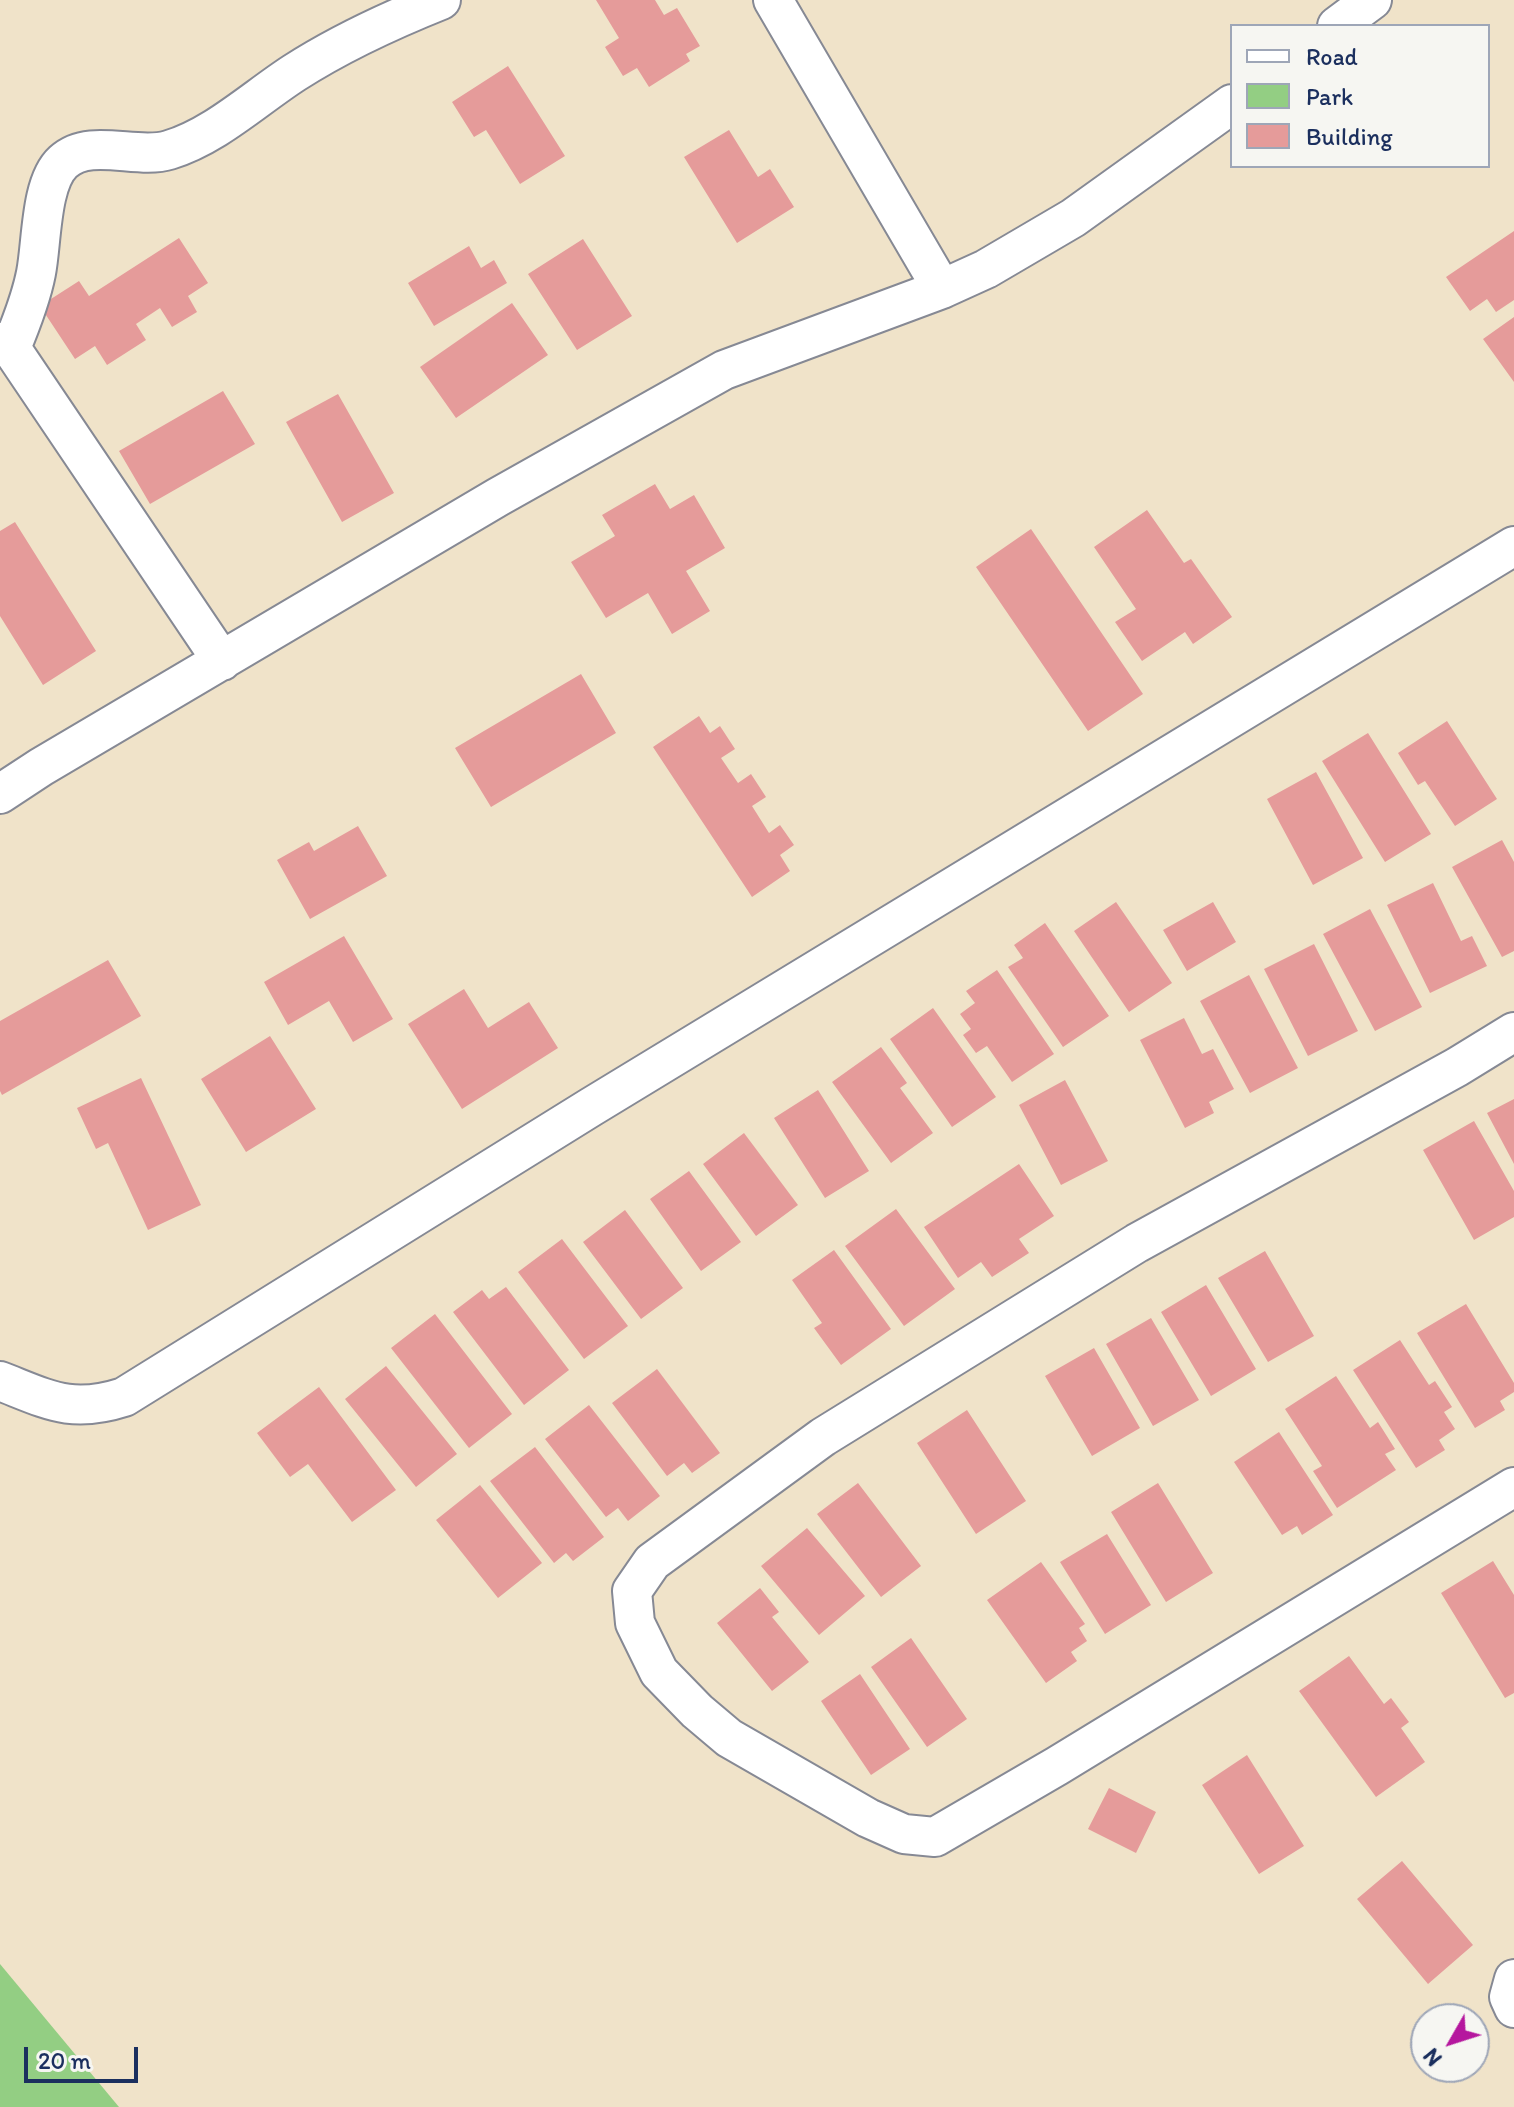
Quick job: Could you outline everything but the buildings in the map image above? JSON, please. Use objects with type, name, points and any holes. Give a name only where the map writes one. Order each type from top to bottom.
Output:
[{"type":"street","points":[[222,661],[5,345],[22,323],[36,274],[48,189],[61,163],[79,151],[167,150],[205,133],[297,71],[398,17],[441,0]]},
{"type":"street","points":[[773,0],[942,289]]},
{"type":"street","points":[[1340,24],[1372,0]]},
{"type":"street","points":[[0,794],[498,497],[724,370],[942,289],[986,269],[1073,218],[1230,105]]},
{"type":"street","points":[[0,1381],[60,1405],[98,1406],[124,1397],[591,1107],[1514,546]]},
{"type":"street","points":[[1514,1032],[1443,1075],[1137,1243],[823,1437],[652,1562],[632,1591],[635,1623],[659,1672],[729,1738],[868,1818],[904,1834],[935,1837],[1514,1487]]},
{"type":"street","points":[[1514,1979],[1509,1997],[1514,2008]]},
{"type":"green space","points":[[0,1964],[119,2107],[0,2107]]}]
